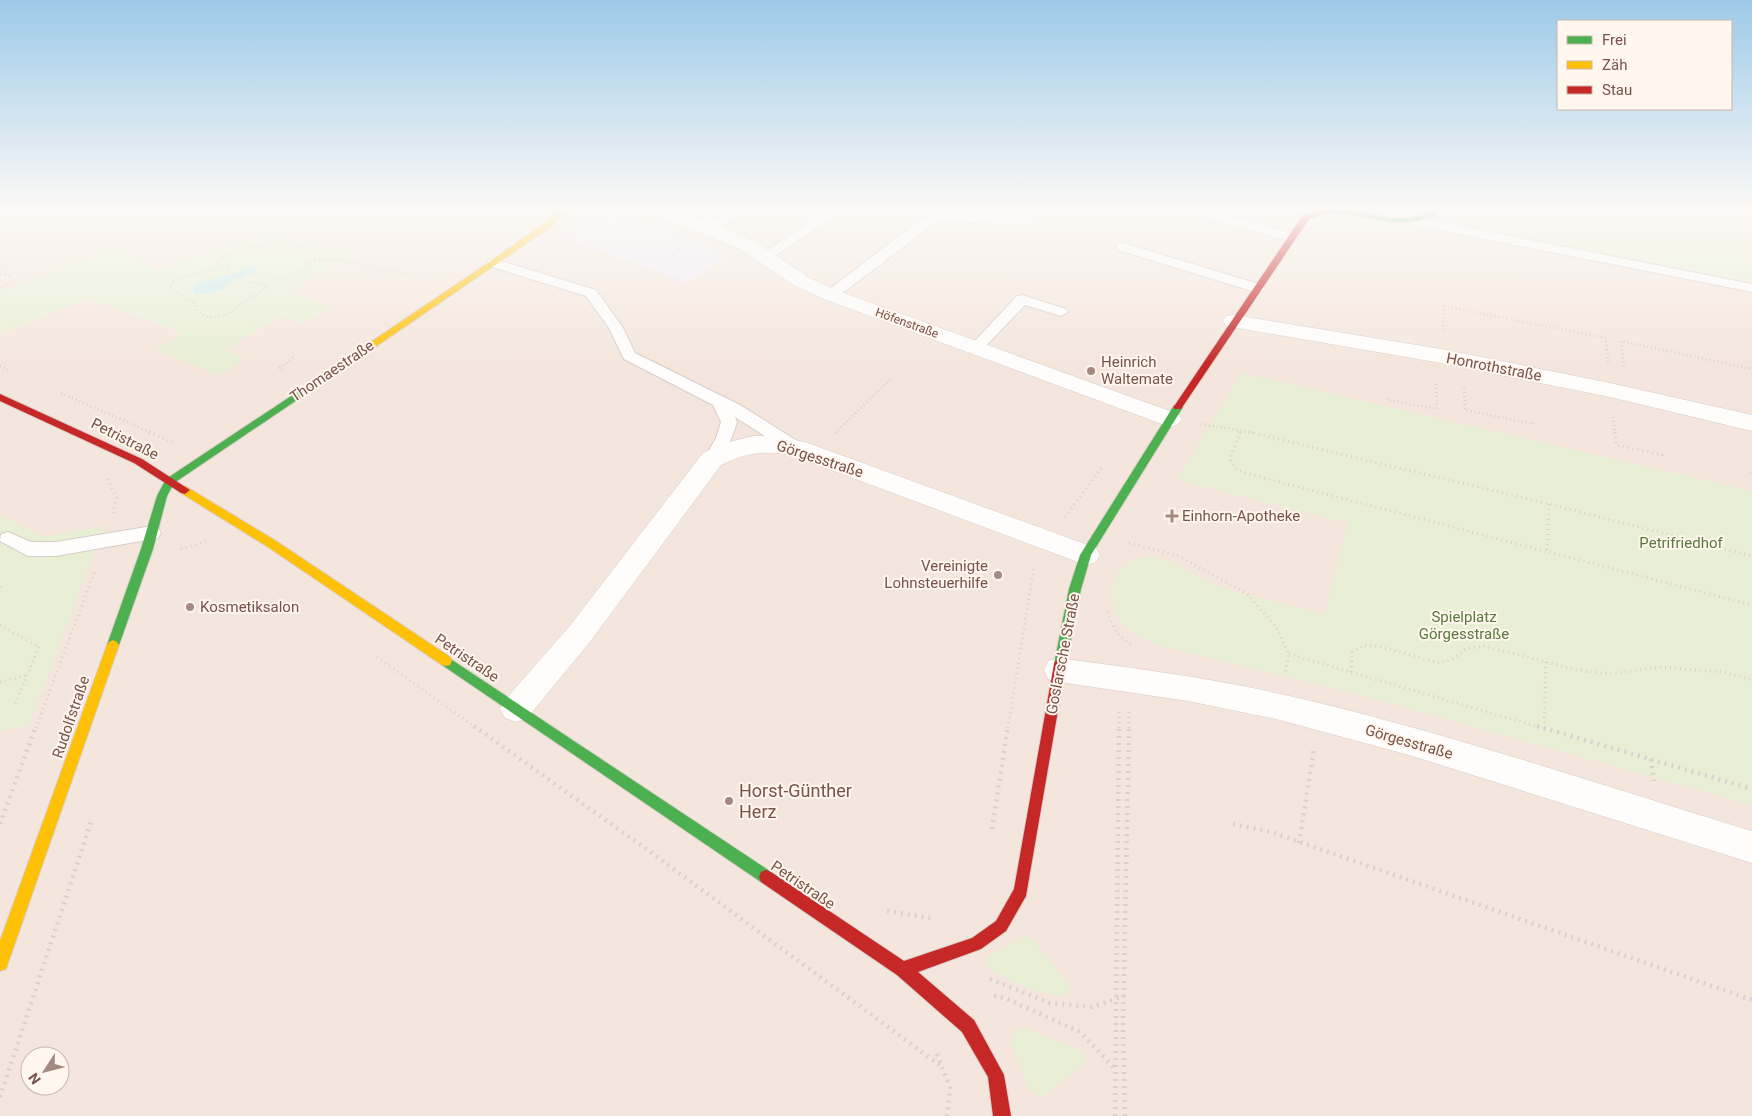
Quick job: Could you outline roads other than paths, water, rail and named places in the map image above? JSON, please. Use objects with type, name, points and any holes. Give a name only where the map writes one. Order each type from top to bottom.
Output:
[{"type":"street","name":"Höfenstraße","points":[[772,262],[802,282],[831,295],[1170,419]]},
{"type":"street","name":"Goslarsche Straße","points":[[903,969],[976,944],[1001,926],[1021,891],[1059,670],[1075,589],[1086,555],[1170,419],[1275,262]]},
{"type":"street","name":"Thomaestraße","points":[[170,481],[494,263]]},
{"type":"street","name":"Honrothstraße","points":[[1234,321],[1442,356],[1610,390],[1752,423]]},
{"type":"street","name":"Petristraße","points":[[0,397],[125,454],[295,559],[903,969]]},
{"type":"street","name":"Görgesstraße","points":[[516,709],[580,635],[712,459],[731,449],[757,442],[804,451],[1086,555]]},
{"type":"street","name":"Rudolfstraße","points":[[0,963],[152,534],[162,496],[170,481]]},
{"type":"street","name":"Görgesstraße","points":[[1059,670],[1188,688],[1276,706],[1400,739],[1752,848]]},
{"type":"street","points":[[903,969],[968,1026],[996,1075],[1002,1116]]},
{"type":"lane","points":[[831,295],[874,262]]},
{"type":"lane","points":[[1174,262],[1257,288]]},
{"type":"lane","points":[[1621,262],[1752,288]]},
{"type":"lane","points":[[494,263],[591,293],[616,328],[629,356],[720,402],[804,451]]},
{"type":"lane","points":[[976,348],[1022,299],[1060,312]]},
{"type":"lane","points":[[712,459],[724,438],[729,422],[720,402]]},
{"type":"lane","points":[[8,539],[28,550],[56,549],[152,534]]},
{"type":"water","points":[[248,266],[256,267],[257,272],[235,279],[222,290],[203,294],[194,293],[193,288],[197,283],[239,272]]},
{"type":"place","name":"Heinrich Waltemate","points":[[1091,371]]},
{"type":"place","name":"Einhorn-Apotheke","points":[[1172,516]]},
{"type":"place","name":"Vereinigte Lohnsteuerhilfe","points":[[998,575]]},
{"type":"place","name":"Kosmetiksalon","points":[[190,607]]},
{"type":"place","name":"Horst-Günther Herz","points":[[729,801]]},
{"type":"park label","name":"Petrifriedhof","points":[[1681,543]]},
{"type":"park label","name":"Spielplatz Görgesstraße","points":[[1464,626]]}]
